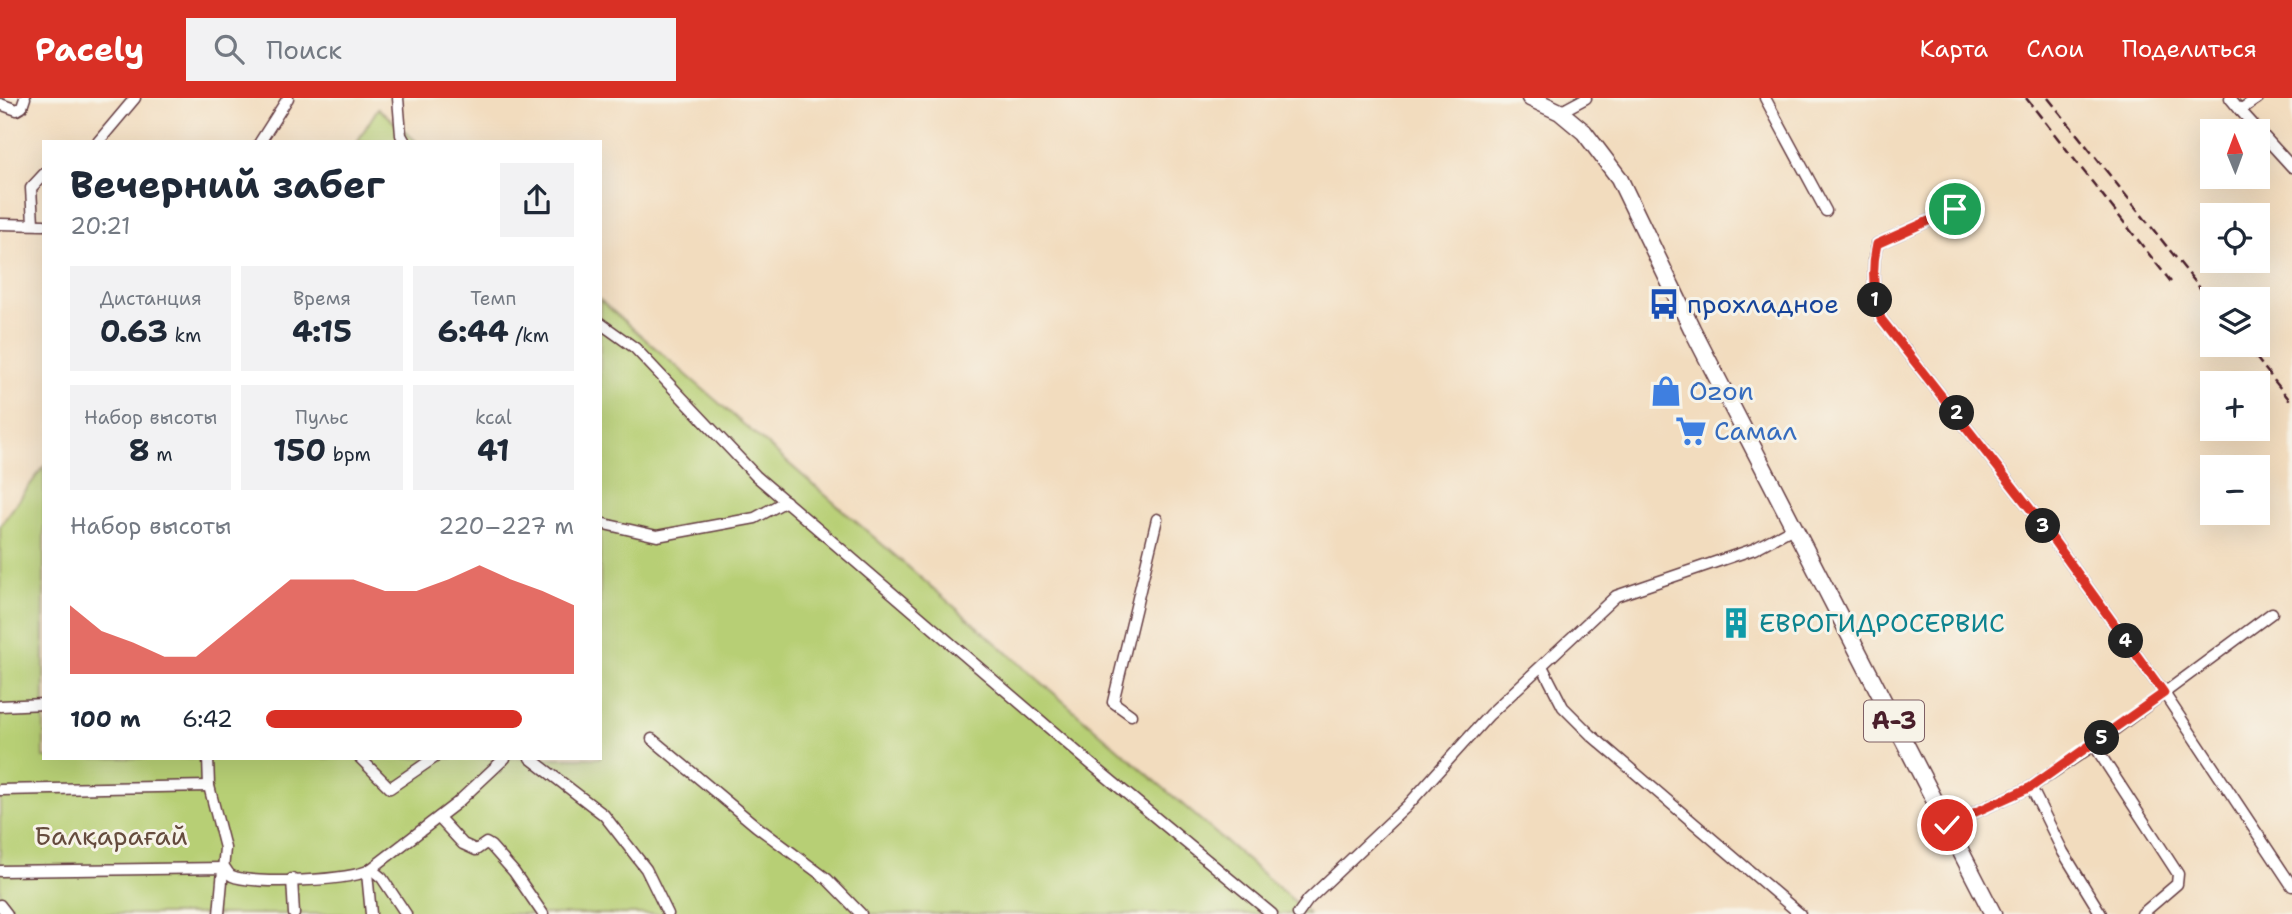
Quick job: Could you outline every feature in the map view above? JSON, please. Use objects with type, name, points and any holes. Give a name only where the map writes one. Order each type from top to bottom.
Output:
[{"type":"highway","points":[[1530,98],[1560,112],[1584,132],[1619,178],[1692,329],[1795,527]]},
{"type":"highway","name":"A-3","points":[[1795,527],[1993,914]]},
{"type":"street","points":[[0,104],[17,110],[22,107],[25,98]]},
{"type":"street","points":[[100,140],[135,98]]},
{"type":"street","points":[[261,140],[288,98]]},
{"type":"street","points":[[398,98],[401,135],[404,140]]},
{"type":"street","points":[[1560,112],[1586,98]]},
{"type":"street","points":[[1765,98],[1826,211]]},
{"type":"street","points":[[2230,98],[2292,167]]},
{"type":"street","points":[[2240,110],[2258,98]]},
{"type":"street","points":[[0,224],[38,224],[31,188],[42,176]]},
{"type":"street","points":[[1955,209],[1877,244],[1872,265],[1875,300],[1881,319],[2036,516],[2164,693],[2292,886]]},
{"type":"street","points":[[602,324],[635,348],[756,477],[1091,764],[1272,914]]},
{"type":"street","points":[[602,523],[657,536],[754,518],[786,501]]},
{"type":"street","points":[[1131,715],[1113,702],[1157,519]]},
{"type":"street","points":[[1298,914],[1308,900],[1432,780],[1489,715],[1616,596],[1754,549],[1795,527]]},
{"type":"street","points":[[1947,825],[2031,787],[2272,613]]},
{"type":"street","points":[[1542,666],[1563,707],[1591,736],[1800,914]]},
{"type":"street","points":[[0,706],[42,704]]},
{"type":"street","points":[[652,739],[756,827],[827,879],[861,914]]},
{"type":"street","points":[[2094,744],[2178,874],[2177,884],[2142,914]]},
{"type":"street","points":[[208,760],[209,786],[225,848],[219,914]]},
{"type":"street","points":[[362,760],[390,788],[431,760]]},
{"type":"street","points":[[225,868],[230,876],[246,879],[292,879],[369,871],[439,818],[503,760]]},
{"type":"street","points":[[533,760],[604,815],[646,869],[668,914]]},
{"type":"street","points":[[0,790],[209,786]]},
{"type":"street","points":[[2031,787],[2063,852],[2101,914]]},
{"type":"street","points":[[439,818],[463,844],[476,850],[486,843],[491,846],[514,872],[543,914]]},
{"type":"street","points":[[0,871],[225,868]]},
{"type":"street","points":[[369,871],[371,914]]},
{"type":"street","points":[[369,871],[387,885],[406,914]]},
{"type":"street","points":[[292,879],[294,914]]},
{"type":"street","points":[[0,905],[7,914]]},
{"type":"green space","points":[[378,108],[415,140],[358,140]]},
{"type":"green space","name":"Балқарағай","points":[[602,302],[1309,914],[0,914],[0,526],[42,469],[42,760],[602,760]]},
{"type":"railway","points":[[2026,98],[2171,282]]},
{"type":"railway","points":[[2048,98],[2200,288]]},
{"type":"railway","points":[[2256,357],[2292,403]]},
{"type":"place","name":"прохладное","points":[[1664,304]]},
{"type":"place","name":"Ozon","points":[[1666,391]]},
{"type":"place","name":"Самал","points":[[1691,431]]},
{"type":"place","name":"ЕВРОГИДРОСЕРВИС","points":[[1736,623]]},
{"type":"route","points":[[1947,825],[2031,787],[2164,693],[1971,430],[1881,319],[1875,300],[1872,265],[1877,244],[1955,209]]}]
